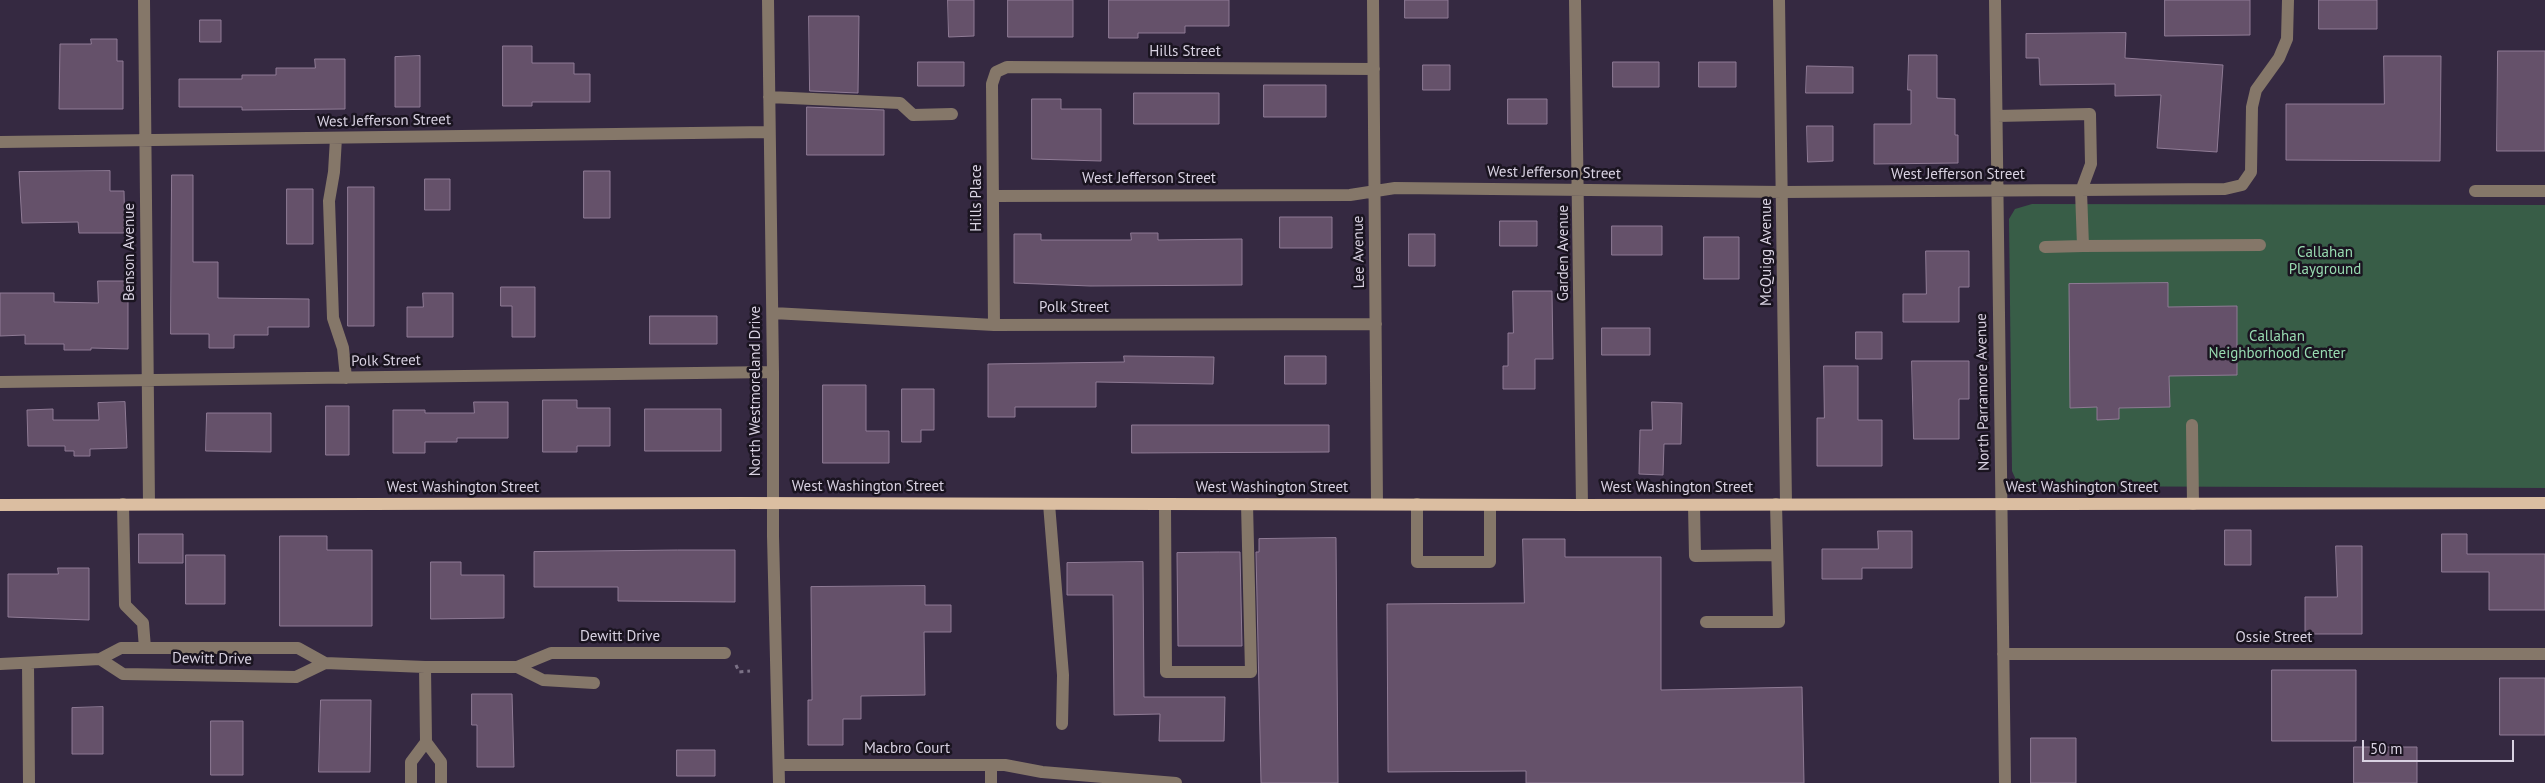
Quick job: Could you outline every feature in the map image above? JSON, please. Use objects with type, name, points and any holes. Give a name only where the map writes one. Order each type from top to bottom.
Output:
[{"type":"main road","name":"West Washington Street","points":[[0,505],[560,505],[772,502],[1582,505],[2545,503]]},
{"type":"street","name":"Benson Avenue","points":[[144,0],[149,504]]},
{"type":"street","name":"North Westmoreland Drive","points":[[768,0],[768,97],[773,313],[772,502],[779,783]]},
{"type":"street","name":"Lee Avenue","points":[[1373,0],[1377,504]]},
{"type":"street","name":"Garden Avenue","points":[[1575,0],[1580,190],[1582,505]]},
{"type":"street","name":"McQuigg Avenue","points":[[1706,622],[1779,622],[1777,555],[1781,504],[1783,192],[1779,0]]},
{"type":"street","name":"North Parramore Avenue","points":[[1996,0],[2004,783]]},
{"type":"street","name":"West Jefferson Street","points":[[993,196],[1340,195],[1395,188],[1783,192],[2225,189],[2242,185],[2251,172],[2252,107],[2256,90],[2279,58],[2287,39],[2288,0]]},
{"type":"street","name":"Hills Street","points":[[996,72],[1007,67],[1374,68]]},
{"type":"street","name":"Hills Place","points":[[994,325],[992,84],[996,72]]},
{"type":"street","points":[[768,97],[900,103],[913,115],[952,114]]},
{"type":"street","points":[[1997,116],[2090,114],[2091,164],[2081,191],[2083,246]]},
{"type":"street","name":"West Jefferson Street","points":[[0,142],[769,132]]},
{"type":"street","points":[[336,138],[334,172],[328,201],[333,318],[342,348],[346,378]]},
{"type":"street","points":[[2475,191],[2545,191]]},
{"type":"street","points":[[2045,247],[2260,245]]},
{"type":"street","name":"Polk Street","points":[[773,313],[994,325],[1376,324]]},
{"type":"street","name":"Polk Street","points":[[0,382],[773,372]]},
{"type":"street","points":[[2192,425],[2192,504]]},
{"type":"street","points":[[123,504],[125,605],[143,623],[145,648]]},
{"type":"street","points":[[1050,504],[1063,675],[1062,724]]},
{"type":"street","points":[[1165,504],[1166,672],[1251,672],[1247,504]]},
{"type":"street","points":[[1417,504],[1417,562],[1490,562],[1490,504]]},
{"type":"street","points":[[1694,504],[1696,556],[1777,555]]},
{"type":"street","name":"Dewitt Drive","points":[[0,664],[100,659],[121,648],[298,648],[325,664]]},
{"type":"street","name":"Dewitt Drive","points":[[100,659],[123,674],[296,677],[325,664],[517,667],[551,653],[725,653]]},
{"type":"street","name":"Ossie Street","points":[[2003,654],[2545,654]]},
{"type":"street","points":[[28,664],[29,783]]},
{"type":"street","points":[[425,667],[426,742],[441,762],[441,783]]},
{"type":"street","name":"Dewitt Drive","points":[[517,667],[543,680],[594,683]]},
{"type":"street","points":[[411,783],[411,762],[426,742]]},
{"type":"street","points":[[991,765],[991,783]]},
{"type":"street","name":"Macbro Court","points":[[779,766],[1006,765],[1078,779],[1176,783]]},
{"type":"green space","name":"Callahan Neighborhood Center","points":[[2032,204],[2545,205],[2545,488],[2025,486],[2016,480],[2012,471],[2009,219],[2015,209]]},
{"type":"building","points":[[948,0],[974,0],[974,36],[949,37]]},
{"type":"building","points":[[1008,0],[1073,0],[1073,37],[1008,37]]},
{"type":"building","points":[[1109,0],[1229,0],[1229,26],[1185,26],[1185,33],[1138,33],[1138,38],[1109,38]]},
{"type":"building","points":[[1405,0],[1448,0],[1448,18],[1405,18]]},
{"type":"building","points":[[2165,0],[2250,0],[2250,35],[2165,36]]},
{"type":"building","points":[[2319,0],[2377,0],[2377,29],[2319,29]]},
{"type":"building","points":[[809,16],[859,16],[858,93],[810,91]]},
{"type":"building","points":[[200,20],[221,20],[221,42],[200,42]]},
{"type":"building","points":[[2126,33],[2125,58],[2223,65],[2217,152],[2157,148],[2161,95],[2115,96],[2115,84],[2040,85],[2039,58],[2026,58],[2026,34]]},
{"type":"building","points":[[91,39],[117,39],[117,61],[123,61],[123,109],[59,109],[60,44],[91,44]]},
{"type":"building","points":[[503,46],[532,46],[532,63],[574,63],[574,74],[590,74],[590,102],[532,102],[532,106],[503,106]]},
{"type":"building","points":[[2498,51],[2545,51],[2545,151],[2497,151]]},
{"type":"building","points":[[1909,55],[1937,55],[1937,98],[1955,99],[1955,135],[1958,135],[1958,163],[1874,164],[1874,124],[1911,124],[1911,90],[1908,90]]},
{"type":"building","points":[[420,56],[420,107],[395,107],[395,57]]},
{"type":"building","points":[[2384,56],[2441,56],[2440,161],[2286,160],[2286,104],[2384,104]]},
{"type":"building","points":[[315,59],[345,59],[345,109],[242,110],[242,107],[179,107],[179,79],[242,79],[242,75],[276,75],[276,68],[315,68]]},
{"type":"building","points":[[918,62],[964,62],[964,86],[918,86]]},
{"type":"building","points":[[1613,62],[1659,62],[1659,87],[1613,87]]},
{"type":"building","points":[[1699,62],[1736,62],[1736,87],[1699,87]]},
{"type":"building","points":[[1423,65],[1450,65],[1450,90],[1423,90]]},
{"type":"building","points":[[1807,66],[1853,67],[1853,93],[1806,93]]},
{"type":"building","points":[[1264,85],[1326,85],[1326,117],[1264,117]]},
{"type":"building","points":[[1134,93],[1219,93],[1219,124],[1134,124]]},
{"type":"building","points":[[1032,99],[1061,99],[1061,109],[1101,109],[1101,161],[1032,159]]},
{"type":"building","points":[[1508,99],[1547,99],[1547,124],[1508,124]]},
{"type":"building","points":[[807,107],[884,110],[884,155],[807,155]]},
{"type":"building","points":[[1807,126],[1833,126],[1833,161],[1808,162]]},
{"type":"building","points":[[110,171],[110,191],[124,191],[125,233],[79,233],[78,222],[22,223],[19,172]]},
{"type":"building","points":[[584,171],[610,171],[610,218],[584,218]]},
{"type":"building","points":[[172,175],[193,175],[193,262],[218,262],[218,298],[309,299],[309,327],[268,327],[268,335],[234,335],[234,348],[209,348],[209,334],[171,334]]},
{"type":"building","points":[[425,179],[450,179],[450,210],[425,210]]},
{"type":"building","points":[[348,187],[374,187],[374,326],[348,326]]},
{"type":"building","points":[[287,189],[313,189],[313,244],[287,244]]},
{"type":"building","points":[[1280,217],[1332,217],[1332,248],[1280,248]]},
{"type":"building","points":[[1500,221],[1537,221],[1537,246],[1500,246]]},
{"type":"building","points":[[1612,226],[1662,226],[1662,255],[1612,255]]},
{"type":"building","points":[[1131,233],[1158,233],[1158,240],[1242,239],[1242,285],[1090,286],[1014,283],[1014,234],[1041,234],[1041,240],[1131,240]]},
{"type":"building","points":[[1409,234],[1435,234],[1435,266],[1409,266]]},
{"type":"building","points":[[1704,237],[1739,237],[1739,279],[1704,279]]},
{"type":"building","points":[[1926,251],[1969,251],[1969,287],[1959,287],[1959,322],[1903,322],[1903,294],[1926,294]]},
{"type":"building","points":[[98,281],[128,281],[128,349],[91,348],[91,350],[64,350],[64,344],[25,344],[25,335],[0,336],[0,293],[54,293],[54,302],[98,303]]},
{"type":"building","name":"Callahan Neighborhood Center","points":[[2168,283],[2168,307],[2237,306],[2237,375],[2169,376],[2170,407],[2119,408],[2119,419],[2097,420],[2097,407],[2070,408],[2069,284]]},
{"type":"building","points":[[501,287],[535,287],[535,337],[512,337],[512,306],[501,306]]},
{"type":"building","points":[[1513,291],[1552,291],[1553,359],[1535,359],[1535,389],[1503,389],[1503,366],[1508,366],[1508,333],[1513,333]]},
{"type":"building","points":[[423,293],[453,293],[453,337],[407,337],[407,307],[423,307]]},
{"type":"building","points":[[650,316],[717,316],[717,344],[650,344]]},
{"type":"building","points":[[1602,328],[1650,328],[1650,355],[1602,355]]},
{"type":"building","points":[[1856,332],[1882,332],[1882,359],[1856,359]]},
{"type":"building","points":[[1124,356],[1214,357],[1213,384],[1096,382],[1096,407],[1015,407],[1015,417],[988,417],[988,364],[1124,362]]},
{"type":"building","points":[[1285,356],[1326,356],[1326,384],[1285,384]]},
{"type":"building","points":[[1912,361],[1969,361],[1969,399],[1959,399],[1959,439],[1914,439]]},
{"type":"building","points":[[1824,366],[1858,366],[1858,420],[1882,420],[1882,466],[1817,466],[1817,418],[1824,418]]},
{"type":"building","points":[[823,385],[866,385],[866,431],[889,431],[889,463],[823,463]]},
{"type":"building","points":[[902,389],[934,389],[934,430],[921,430],[921,442],[902,442]]},
{"type":"building","points":[[543,400],[577,400],[577,408],[610,408],[610,446],[577,446],[577,452],[543,452]]},
{"type":"building","points":[[125,402],[127,448],[90,449],[90,456],[74,456],[74,451],[65,451],[65,446],[28,446],[27,410],[53,409],[53,420],[99,420],[98,403]]},
{"type":"building","points":[[474,402],[508,402],[508,438],[457,438],[457,442],[425,442],[425,453],[393,453],[393,410],[425,410],[425,413],[474,413]]},
{"type":"building","points":[[1652,402],[1682,403],[1681,444],[1664,444],[1663,475],[1639,474],[1640,430],[1652,430]]},
{"type":"building","points":[[326,406],[349,406],[349,455],[326,455]]},
{"type":"building","points":[[645,409],[721,409],[721,451],[645,451]]},
{"type":"building","points":[[207,413],[271,413],[271,452],[206,451]]},
{"type":"building","points":[[1132,425],[1329,425],[1329,452],[1132,453]]},
{"type":"building","points":[[2225,530],[2251,530],[2251,565],[2225,565]]},
{"type":"building","points":[[1878,531],[1912,531],[1912,568],[1862,568],[1862,579],[1822,579],[1822,549],[1878,549]]},
{"type":"building","points":[[139,534],[183,534],[183,563],[139,563]]},
{"type":"building","points":[[2442,534],[2467,534],[2467,554],[2545,554],[2545,610],[2489,610],[2489,572],[2442,572]]},
{"type":"building","points":[[280,536],[327,536],[327,550],[372,550],[372,626],[280,626]]},
{"type":"building","points":[[1336,538],[1338,783],[1261,783],[1256,552],[1259,552],[1259,539]]},
{"type":"building","points":[[1523,539],[1565,539],[1565,557],[1661,557],[1661,690],[1802,687],[1804,783],[1526,783],[1526,771],[1388,772],[1387,604],[1524,603]]},
{"type":"building","points":[[2336,546],[2362,546],[2362,634],[2305,634],[2305,597],[2337,597]]},
{"type":"building","points":[[735,550],[735,602],[618,601],[618,587],[534,587],[534,552]]},
{"type":"building","points":[[1240,552],[1242,646],[1178,646],[1177,553]]},
{"type":"building","points":[[186,555],[225,555],[225,604],[186,604]]},
{"type":"building","points":[[431,562],[461,562],[461,575],[504,575],[504,618],[431,619]]},
{"type":"building","points":[[1143,562],[1144,697],[1225,697],[1224,741],[1159,741],[1160,714],[1114,715],[1113,595],[1067,595],[1067,563]]},
{"type":"building","points":[[58,568],[89,568],[89,620],[8,617],[8,574],[58,574]]},
{"type":"building","points":[[925,586],[925,605],[951,605],[951,632],[924,632],[925,695],[861,696],[861,719],[843,719],[843,745],[808,745],[808,700],[812,700],[811,587]]},
{"type":"building","points":[[2272,670],[2356,670],[2356,741],[2272,741]]},
{"type":"building","points":[[2500,678],[2545,678],[2545,735],[2500,735]]},
{"type":"building","points":[[472,694],[512,694],[514,767],[477,767],[477,725],[472,725]]},
{"type":"building","points":[[321,700],[371,700],[370,772],[319,772]]},
{"type":"building","points":[[103,707],[103,754],[72,754],[72,708]]},
{"type":"building","points":[[211,721],[243,721],[243,775],[211,775]]},
{"type":"building","points":[[2031,738],[2076,738],[2076,783],[2031,783]]},
{"type":"building","points":[[2354,747],[2417,747],[2417,783],[2354,783]]},
{"type":"building","points":[[677,750],[715,750],[715,776],[677,776]]},
{"type":"park label","name":"Callahan Playground","points":[[2325,262]]}]
